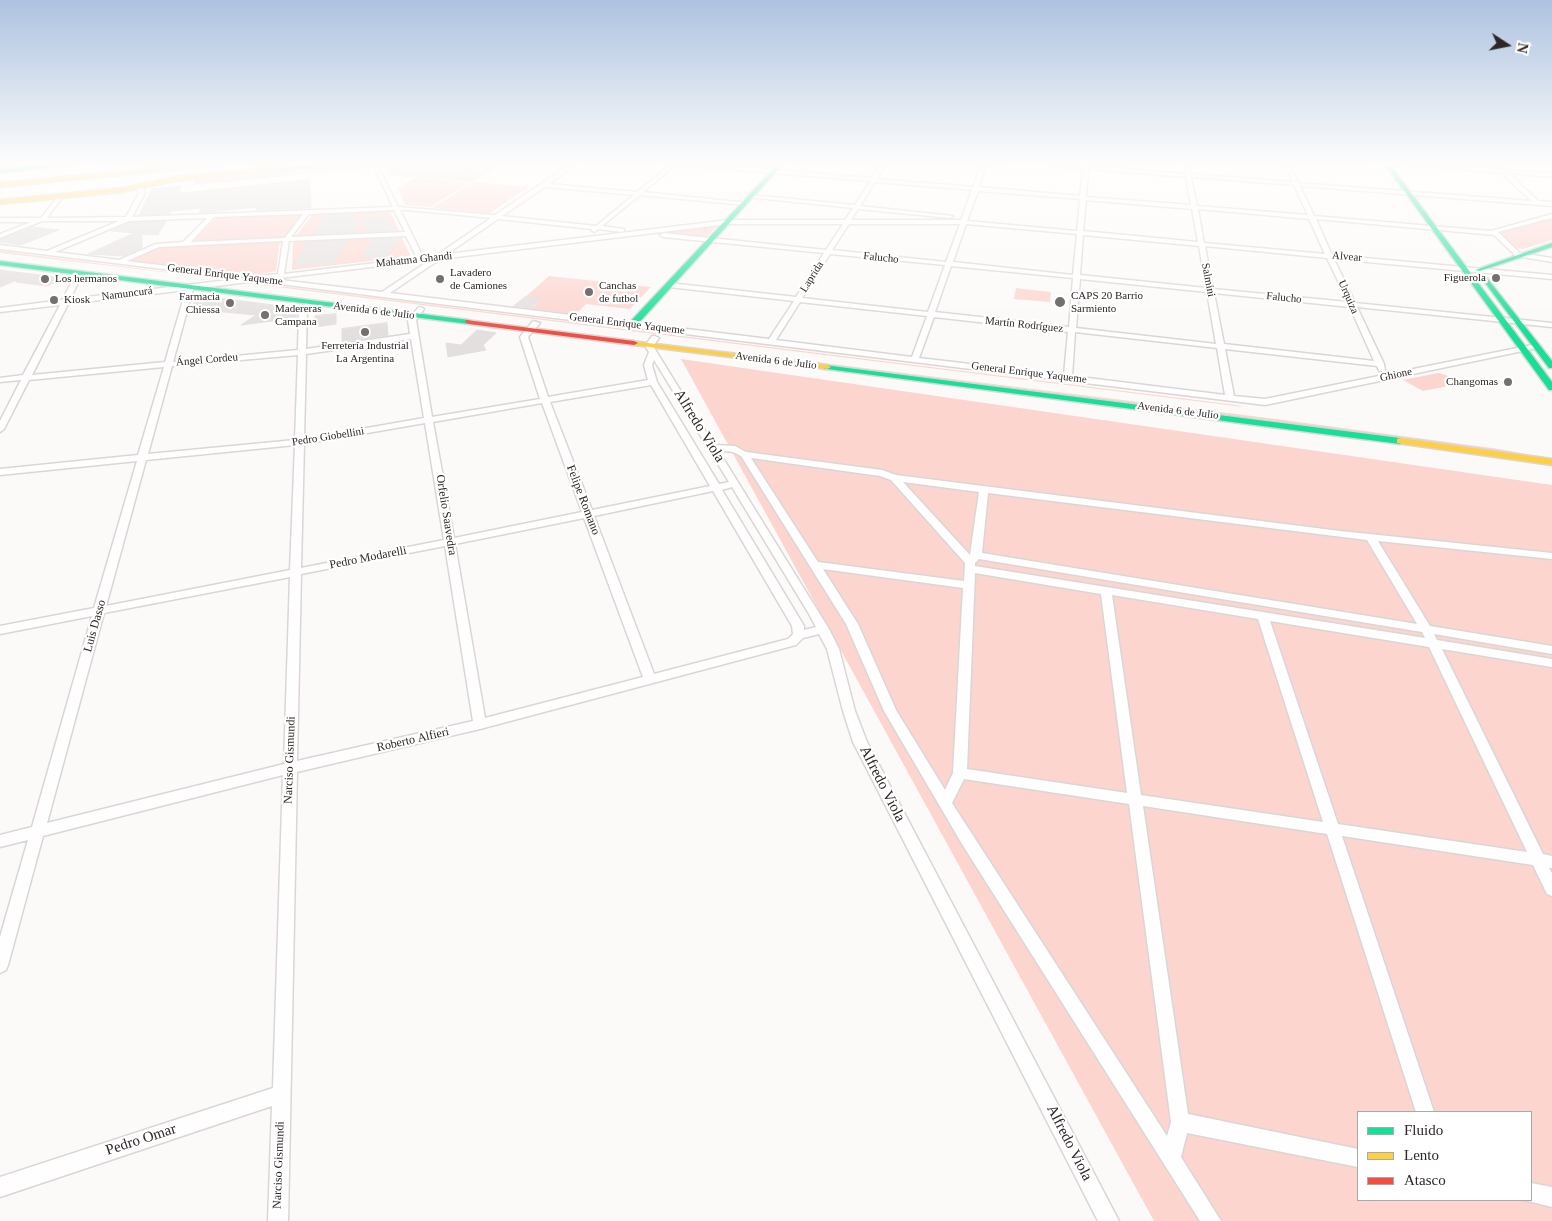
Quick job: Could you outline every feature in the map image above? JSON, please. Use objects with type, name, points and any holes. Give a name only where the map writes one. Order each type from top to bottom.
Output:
[{"type":"main road","points":[[631,325],[729,219]]},
{"type":"main road","points":[[1429,219],[1551,385]]},
{"type":"main road","points":[[1437,219],[1552,366]]},
{"type":"main road","points":[[631,325],[709,240]]},
{"type":"main road","points":[[1478,270],[1552,245]]},
{"type":"main road","name":"Avenida 6 de Julio","points":[[0,257],[532,327],[652,345],[1245,420],[1552,462]]},
{"type":"main road","name":"Avenida 6 de Julio","points":[[0,263],[309,303],[417,312]]},
{"type":"main road","name":"Avenida 6 de Julio","points":[[652,345],[1431,436],[1552,455]]},
{"type":"street","points":[[0,236],[43,219]]},
{"type":"street","points":[[46,253],[128,219]]},
{"type":"street","name":"Falucho","points":[[0,220],[128,219]]},
{"type":"street","points":[[185,244],[209,219]]},
{"type":"street","points":[[281,275],[286,240],[302,219]]},
{"type":"street","points":[[401,219],[420,258]]},
{"type":"street","points":[[383,295],[495,219]]},
{"type":"street","name":"Falucho","points":[[506,219],[1552,325]]},
{"type":"street","points":[[583,240],[608,219]]},
{"type":"street","name":"Laprida","points":[[771,342],[849,219]]},
{"type":"street","name":"Alvear","points":[[956,219],[1081,233],[1552,277]]},
{"type":"street","points":[[1068,378],[1082,219]]},
{"type":"street","name":"Salmini","points":[[1196,219],[1230,398]]},
{"type":"street","name":"Urquiza","points":[[1312,219],[1386,377]]},
{"type":"street","points":[[1333,219],[1496,233],[1518,255],[1552,260]]},
{"type":"street","points":[[1496,233],[1495,230],[1540,219]]},
{"type":"street","points":[[915,359],[964,220]]},
{"type":"street","name":"Mahatma Ghandi","points":[[254,278],[726,222],[964,220]]},
{"type":"street","points":[[118,262],[152,246],[408,234]]},
{"type":"street","name":"General Enrique Yaqueme","points":[[0,247],[1255,401]]},
{"type":"street","points":[[0,428],[80,273]]},
{"type":"street","name":"Namuncurá","points":[[0,310],[254,278]]},
{"type":"street","name":"Martín Rodríguez","points":[[669,285],[1380,364]]},
{"type":"street","name":"Luis Dasso","points":[[0,965],[190,287]]},
{"type":"street","name":"Narciso Gismundi","points":[[278,1221],[303,308],[309,303]]},
{"type":"street","name":"Orfelio Saavedra","points":[[417,312],[412,320],[414,336],[430,420],[480,724]]},
{"type":"street","name":"Felipe Romano","points":[[532,327],[524,336],[545,400],[650,678]]},
{"type":"street","name":"Ángel Cordeu","points":[[0,380],[302,352],[414,336]]},
{"type":"street","name":"Alfredo Viola","points":[[652,345],[648,365],[653,382],[798,626],[799,635]]},
{"type":"street","name":"Alfredo Viola","points":[[652,345],[823,629],[833,649],[849,711],[860,742],[1110,1221]]},
{"type":"street","name":"Ghione","points":[[1255,401],[1272,402],[1537,346]]},
{"type":"street","name":"Pedro Giobellini","points":[[0,472],[299,442],[653,382]]},
{"type":"street","points":[[712,447],[735,449],[744,454],[882,473],[894,478],[1370,537],[1552,556]]},
{"type":"street","points":[[744,454],[852,624],[890,711],[945,803],[1211,1221]]},
{"type":"street","points":[[894,478],[972,562],[1106,591],[1552,663]]},
{"type":"street","name":"Pedro Modarelli","points":[[0,630],[734,484]]},
{"type":"street","points":[[945,803],[960,773],[969,584],[984,489]]},
{"type":"street","points":[[1370,537],[1434,644],[1545,861],[1552,888]]},
{"type":"street","points":[[972,562],[1426,629],[1552,650]]},
{"type":"street","points":[[814,565],[969,584]]},
{"type":"street","points":[[1106,591],[1180,1122],[1171,1158]]},
{"type":"street","points":[[1262,616],[1424,1111]]},
{"type":"street","name":"Roberto Alfieri","points":[[0,841],[290,768],[480,724],[792,642],[799,635],[823,629]]},
{"type":"street","points":[[960,773],[1545,861]]},
{"type":"street","name":"Pedro Omar","points":[[0,1187],[281,1094]]},
{"type":"street","points":[[1180,1122],[1357,1158]]},
{"type":"street","points":[[1532,1193],[1552,1197]]},
{"type":"shaded area","points":[[215,219],[299,219],[283,239],[192,243]]},
{"type":"shaded area","points":[[309,219],[394,219],[399,231],[396,233],[296,236]]},
{"type":"shaded area","points":[[1544,219],[1552,219],[1552,240],[1523,249],[1515,248],[1500,232]]},
{"type":"shaded area","points":[[719,225],[706,237],[658,232]]},
{"type":"shaded area","points":[[401,236],[410,255],[406,257],[292,270],[293,243],[298,241]]},
{"type":"shaded area","points":[[280,241],[276,271],[257,275],[126,260],[154,247]]},
{"type":"shaded area","points":[[0,251],[223,279],[0,253]]},
{"type":"shaded area","points":[[549,276],[651,287],[630,309],[586,304],[576,314],[531,309],[541,299],[525,297]]},
{"type":"shaded area","points":[[244,283],[1236,405],[1244,407]]},
{"type":"shaded area","points":[[1016,288],[1051,292],[1050,302],[1014,299]]},
{"type":"shaded area","points":[[678,345],[1276,419],[1499,449],[1552,459],[1276,421]]},
{"type":"shaded area","points":[[681,359],[1552,485],[1552,1221],[1154,1221]]},
{"type":"shaded area","points":[[1438,373],[1446,375],[1454,381],[1453,385],[1423,391],[1403,380]]},
{"type":"building","points":[[323,219],[360,220],[353,232],[313,234]]},
{"type":"building","points":[[387,219],[395,231],[369,232],[362,220]]},
{"type":"building","points":[[166,221],[158,235],[142,234],[142,248],[125,256],[88,254],[134,233],[111,231],[129,223]]},
{"type":"building","points":[[33,227],[59,230],[21,245],[0,242],[0,240]]},
{"type":"building","points":[[399,238],[388,257],[362,258],[374,239]]},
{"type":"building","points":[[348,240],[334,263],[294,266],[307,242]]},
{"type":"building","points":[[0,270],[65,278],[47,286],[16,282],[17,280],[0,287]]},
{"type":"building","points":[[202,296],[297,308],[296,318],[241,325],[256,315],[192,309],[195,298]]},
{"type":"building","points":[[525,297],[541,299],[531,308],[514,306]]},
{"type":"building","points":[[336,314],[336,324],[315,327],[315,316]]},
{"type":"building","name":"Ferretería Industrial La Argentina","points":[[387,323],[388,335],[342,342],[342,329]]},
{"type":"building","points":[[477,330],[496,333],[483,345],[486,350],[448,357],[446,343],[461,345]]},
{"type":"traffic: fast","points":[[632,325],[730,219]]},
{"type":"traffic: fast","points":[[1427,219],[1552,388]]},
{"type":"traffic: fast","points":[[1478,270],[1552,245]]},
{"type":"traffic: fast","points":[[0,263],[469,322]]},
{"type":"traffic: fast","points":[[1485,279],[1552,366]]},
{"type":"traffic: fast","points":[[827,367],[1400,441]]},
{"type":"traffic: slow","points":[[634,343],[827,367]]},
{"type":"traffic: slow","points":[[1400,441],[1552,462]]},
{"type":"traffic: jam","points":[[469,322],[634,343]]},
{"type":"place","name":"Figuerola","points":[[1496,278]]},
{"type":"place","name":"Los hermanos","points":[[45,279]]},
{"type":"place","name":"Lavadero de Camiones","points":[[440,279]]},
{"type":"place","name":"Canchas de futbol","points":[[589,292]]},
{"type":"place","name":"Kiosk","points":[[54,300]]},
{"type":"place","name":"CAPS 20 Barrio Sarmiento","points":[[1060,302]]},
{"type":"place","name":"Farmacia Chiessa","points":[[230,303]]},
{"type":"place","name":"Madereras Campana","points":[[265,315]]},
{"type":"place","name":"Ferretería Industrial La Argentina","points":[[365,332]]},
{"type":"place","name":"Changomas","points":[[1508,382]]}]
